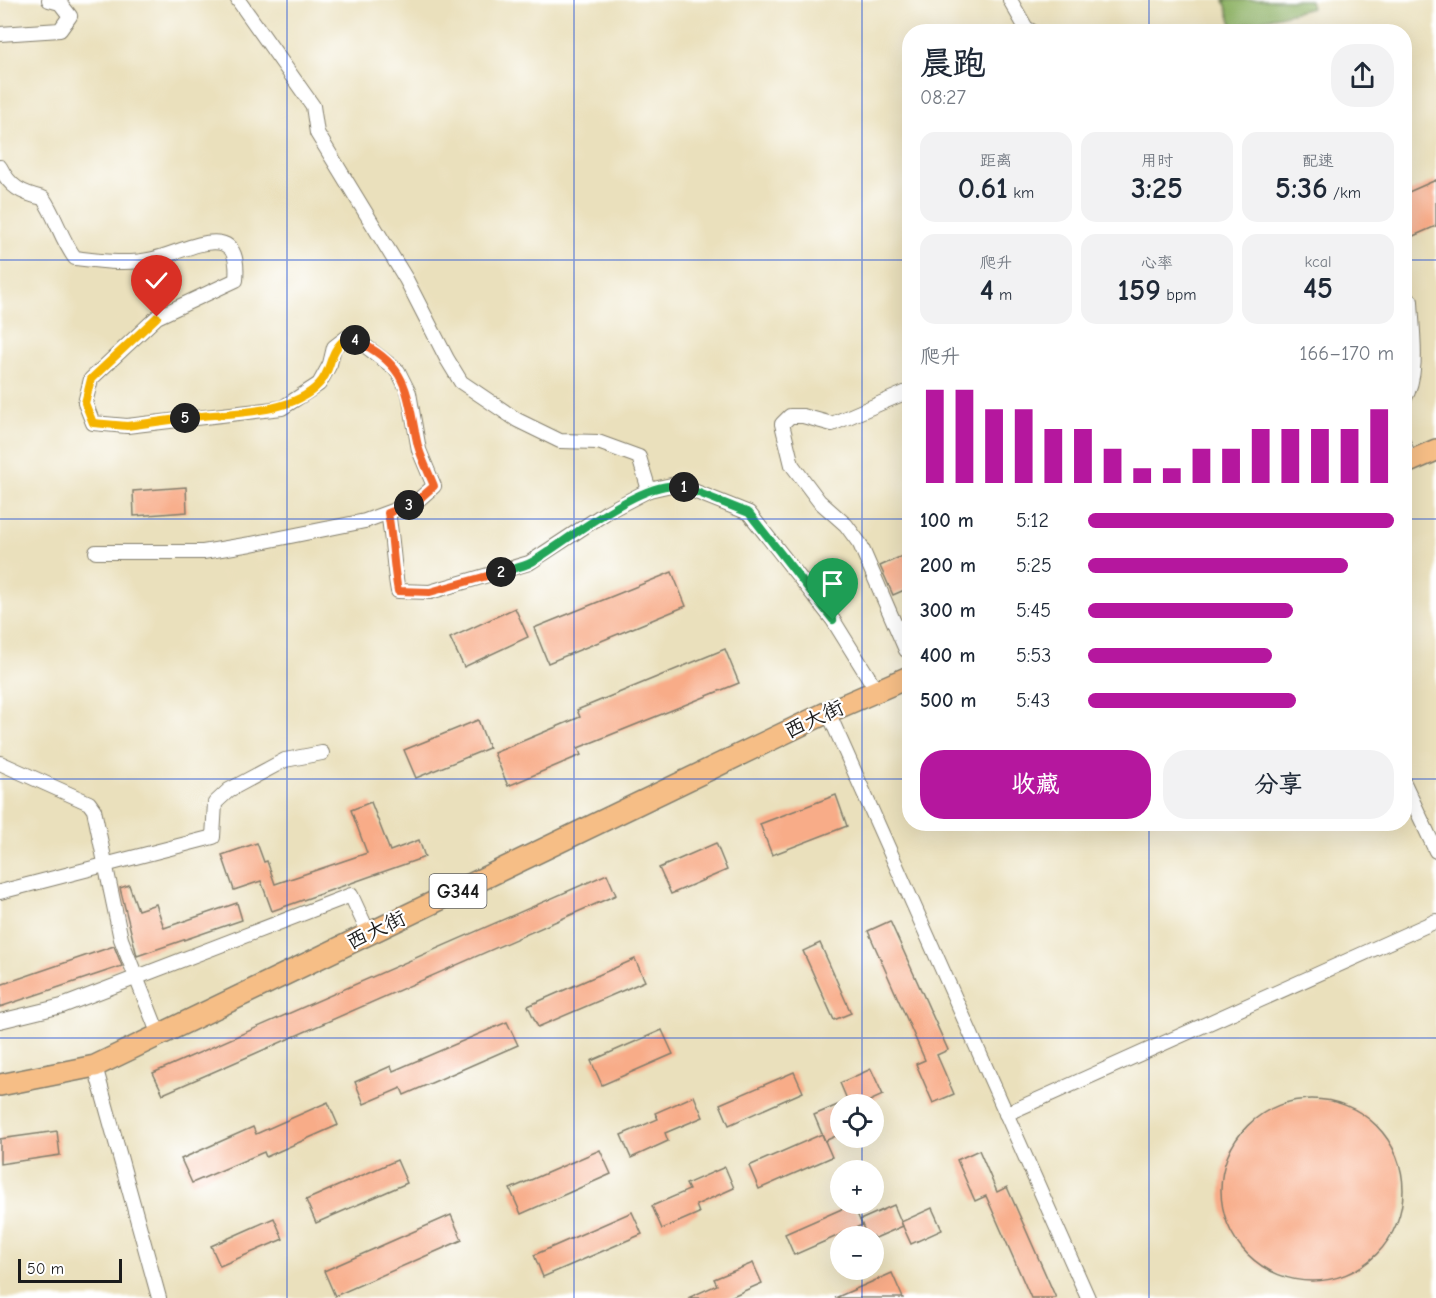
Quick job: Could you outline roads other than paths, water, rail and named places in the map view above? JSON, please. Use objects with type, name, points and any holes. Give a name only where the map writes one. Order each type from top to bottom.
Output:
[{"type":"highway","points":[[1412,456],[1436,450]]},
{"type":"highway","name":"西大街","points":[[0,1085],[95,1066],[828,712],[902,680]]},
{"type":"street","points":[[0,34],[60,30],[70,16],[60,3],[49,0]]},
{"type":"street","points":[[237,0],[314,106],[316,133],[406,279],[461,382],[517,420],[560,441],[598,442],[639,457],[649,490]]},
{"type":"street","points":[[1010,0],[1024,24]]},
{"type":"street","points":[[0,167],[9,183],[25,194],[43,198],[54,214],[64,243],[75,258],[116,263],[153,259],[202,242],[218,242],[232,250],[238,262],[236,280],[157,317],[91,379],[85,403],[93,423],[127,426],[282,408],[319,384],[330,364],[334,347],[347,337],[364,345],[398,371],[409,393],[419,450],[434,486],[416,502],[365,521],[203,552],[96,552]]},
{"type":"street","points":[[1412,341],[1412,369]]},
{"type":"street","points":[[902,394],[832,424],[803,416],[790,416],[782,424],[792,465],[819,501],[846,525],[860,544],[902,641]]},
{"type":"street","points":[[388,513],[394,542],[394,570],[398,591],[430,592],[529,563],[607,512],[649,490],[676,484],[749,513],[833,620],[877,691]]},
{"type":"street","points":[[828,712],[1088,1298]]},
{"type":"street","points":[[0,892],[213,837],[215,803],[229,790],[285,760],[322,753]]},
{"type":"street","points":[[0,763],[89,803],[94,810],[122,939],[159,1035]]},
{"type":"street","points":[[1412,800],[1436,851]]},
{"type":"street","points":[[0,1021],[63,1006],[351,895],[369,934]]},
{"type":"street","points":[[1006,1114],[1436,921]]},
{"type":"street","points":[[95,1066],[159,1298]]}]
